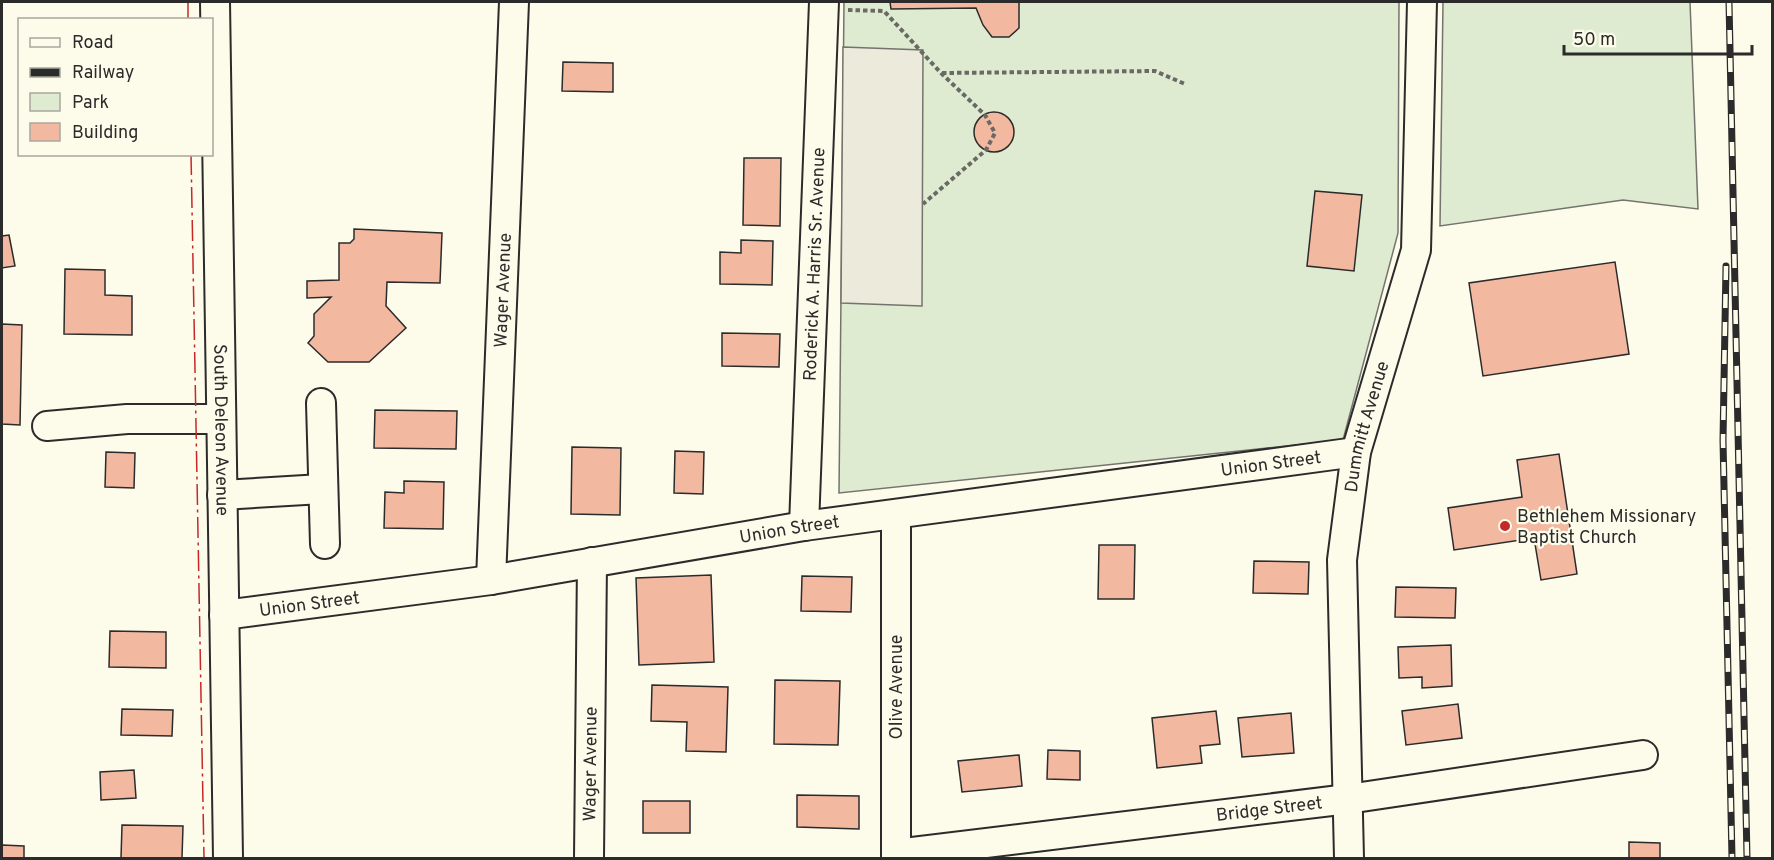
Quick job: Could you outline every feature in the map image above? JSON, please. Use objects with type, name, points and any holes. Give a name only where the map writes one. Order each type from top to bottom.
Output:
[{"type":"street","name":"South Deleon Avenue","points":[[215,2],[228,858]]},
{"type":"street","name":"Wager Avenue","points":[[491,580],[514,2]]},
{"type":"street","name":"Dummitt Avenue","points":[[1349,858],[1342,560],[1356,452],[1416,250],[1422,2]]},
{"type":"street","name":"Roderick A. Harris Sr. Avenue","points":[[804,526],[824,6]]},
{"type":"street","points":[[321,403],[325,544]]},
{"type":"street","points":[[46,426],[127,419],[221,419]]},
{"type":"street","name":"Union Street","points":[[224,615],[491,580],[804,526],[1356,452]]},
{"type":"street","points":[[222,495],[322,489]]},
{"type":"street","name":"Olive Avenue","points":[[896,515],[896,856]]},
{"type":"street","name":"Wager Avenue","points":[[589,858],[592,562]]},
{"type":"street","name":"Bridge Street","points":[[896,856],[1348,799],[1643,755]]},
{"type":"path","points":[[824,6],[884,10],[941,74],[985,115],[996,133],[986,150],[923,204]]},
{"type":"path","points":[[941,74],[1155,71],[1185,84]]},
{"type":"green space","points":[[844,2],[1399,2],[1398,233],[1343,440],[839,493]]},
{"type":"green space","points":[[1443,2],[1690,2],[1698,209],[1623,200],[1440,226]]},
{"type":"shaded area","points":[[843,47],[923,50],[922,306],[841,303]]},
{"type":"building","points":[[890,2],[1019,2],[1019,28],[1009,37],[992,37],[983,25],[976,8],[891,9]]},
{"type":"building","points":[[563,62],[613,63],[613,92],[562,91]]},
{"type":"building","points":[[994,112],[1008,118],[1014,132],[1008,146],[994,152],[980,146],[974,132],[980,118]]},
{"type":"building","points":[[744,158],[781,158],[780,226],[743,225]]},
{"type":"building","points":[[1315,191],[1362,195],[1354,271],[1307,266]]},
{"type":"building","points":[[354,229],[442,233],[440,283],[387,282],[386,306],[406,328],[369,362],[328,362],[308,343],[314,336],[314,314],[331,297],[307,298],[307,281],[339,280],[339,243],[350,243],[354,239]]},
{"type":"building","points":[[9,235],[15,266],[2,268],[2,236]]},
{"type":"building","points":[[741,240],[773,241],[772,285],[720,284],[720,252],[741,253]]},
{"type":"building","points":[[1615,262],[1629,354],[1483,376],[1469,283]]},
{"type":"building","points":[[65,269],[105,270],[105,295],[132,296],[132,335],[64,334]]},
{"type":"building","points":[[2,324],[22,325],[20,425],[2,424]]},
{"type":"building","points":[[722,333],[780,334],[779,367],[722,366]]},
{"type":"building","points":[[375,410],[457,411],[456,449],[374,448]]},
{"type":"building","points":[[572,447],[621,448],[620,515],[571,514]]},
{"type":"building","points":[[675,451],[704,452],[703,494],[674,493]]},
{"type":"building","points":[[106,452],[135,453],[134,488],[105,487]]},
{"type":"building","points":[[1559,454],[1577,574],[1541,580],[1534,538],[1454,550],[1448,508],[1522,497],[1517,460]]},
{"type":"building","points":[[404,481],[444,482],[443,529],[384,528],[385,492],[404,493]]},
{"type":"building","points":[[1099,545],[1135,545],[1134,599],[1098,599]]},
{"type":"building","points":[[1254,561],[1309,562],[1308,594],[1253,593]]},
{"type":"building","points":[[711,575],[714,662],[639,665],[636,578]]},
{"type":"building","points":[[802,576],[852,577],[851,612],[801,611]]},
{"type":"building","points":[[1396,587],[1456,588],[1455,618],[1395,617]]},
{"type":"building","points":[[110,631],[166,632],[166,668],[109,667]]},
{"type":"building","points":[[1451,645],[1452,686],[1422,688],[1422,677],[1399,678],[1398,647]]},
{"type":"building","points":[[775,680],[840,681],[838,745],[774,744]]},
{"type":"building","points":[[652,685],[728,687],[726,752],[686,751],[687,722],[651,721]]},
{"type":"building","points":[[1458,704],[1462,738],[1406,745],[1402,711]]},
{"type":"building","points":[[122,709],[173,710],[172,736],[121,735]]},
{"type":"building","points":[[1216,711],[1220,744],[1200,746],[1202,763],[1157,768],[1152,718]]},
{"type":"building","points":[[1291,713],[1294,753],[1242,757],[1238,718]]},
{"type":"building","points":[[1048,750],[1080,751],[1080,780],[1047,779]]},
{"type":"building","points":[[1019,755],[1022,786],[962,792],[958,761]]},
{"type":"building","points":[[134,770],[136,798],[101,800],[100,772]]},
{"type":"building","points":[[797,795],[859,796],[859,829],[797,827]]},
{"type":"building","points":[[643,801],[690,801],[690,833],[643,833]]},
{"type":"building","points":[[122,825],[183,826],[182,858],[121,858]]},
{"type":"building","points":[[1629,842],[1660,843],[1660,858],[1629,858]]},
{"type":"building","points":[[2,845],[24,846],[24,858],[2,858]]},
{"type":"railway","points":[[1729,2],[1747,858]]},
{"type":"railway","points":[[1726,266],[1723,440],[1732,858]]},
{"type":"power","points":[[188,2],[188,18]]},
{"type":"power","points":[[191,156],[204,858]]},
{"type":"place","name":"Bethlehem Missionary Baptist Church","points":[[1505,526]]}]
